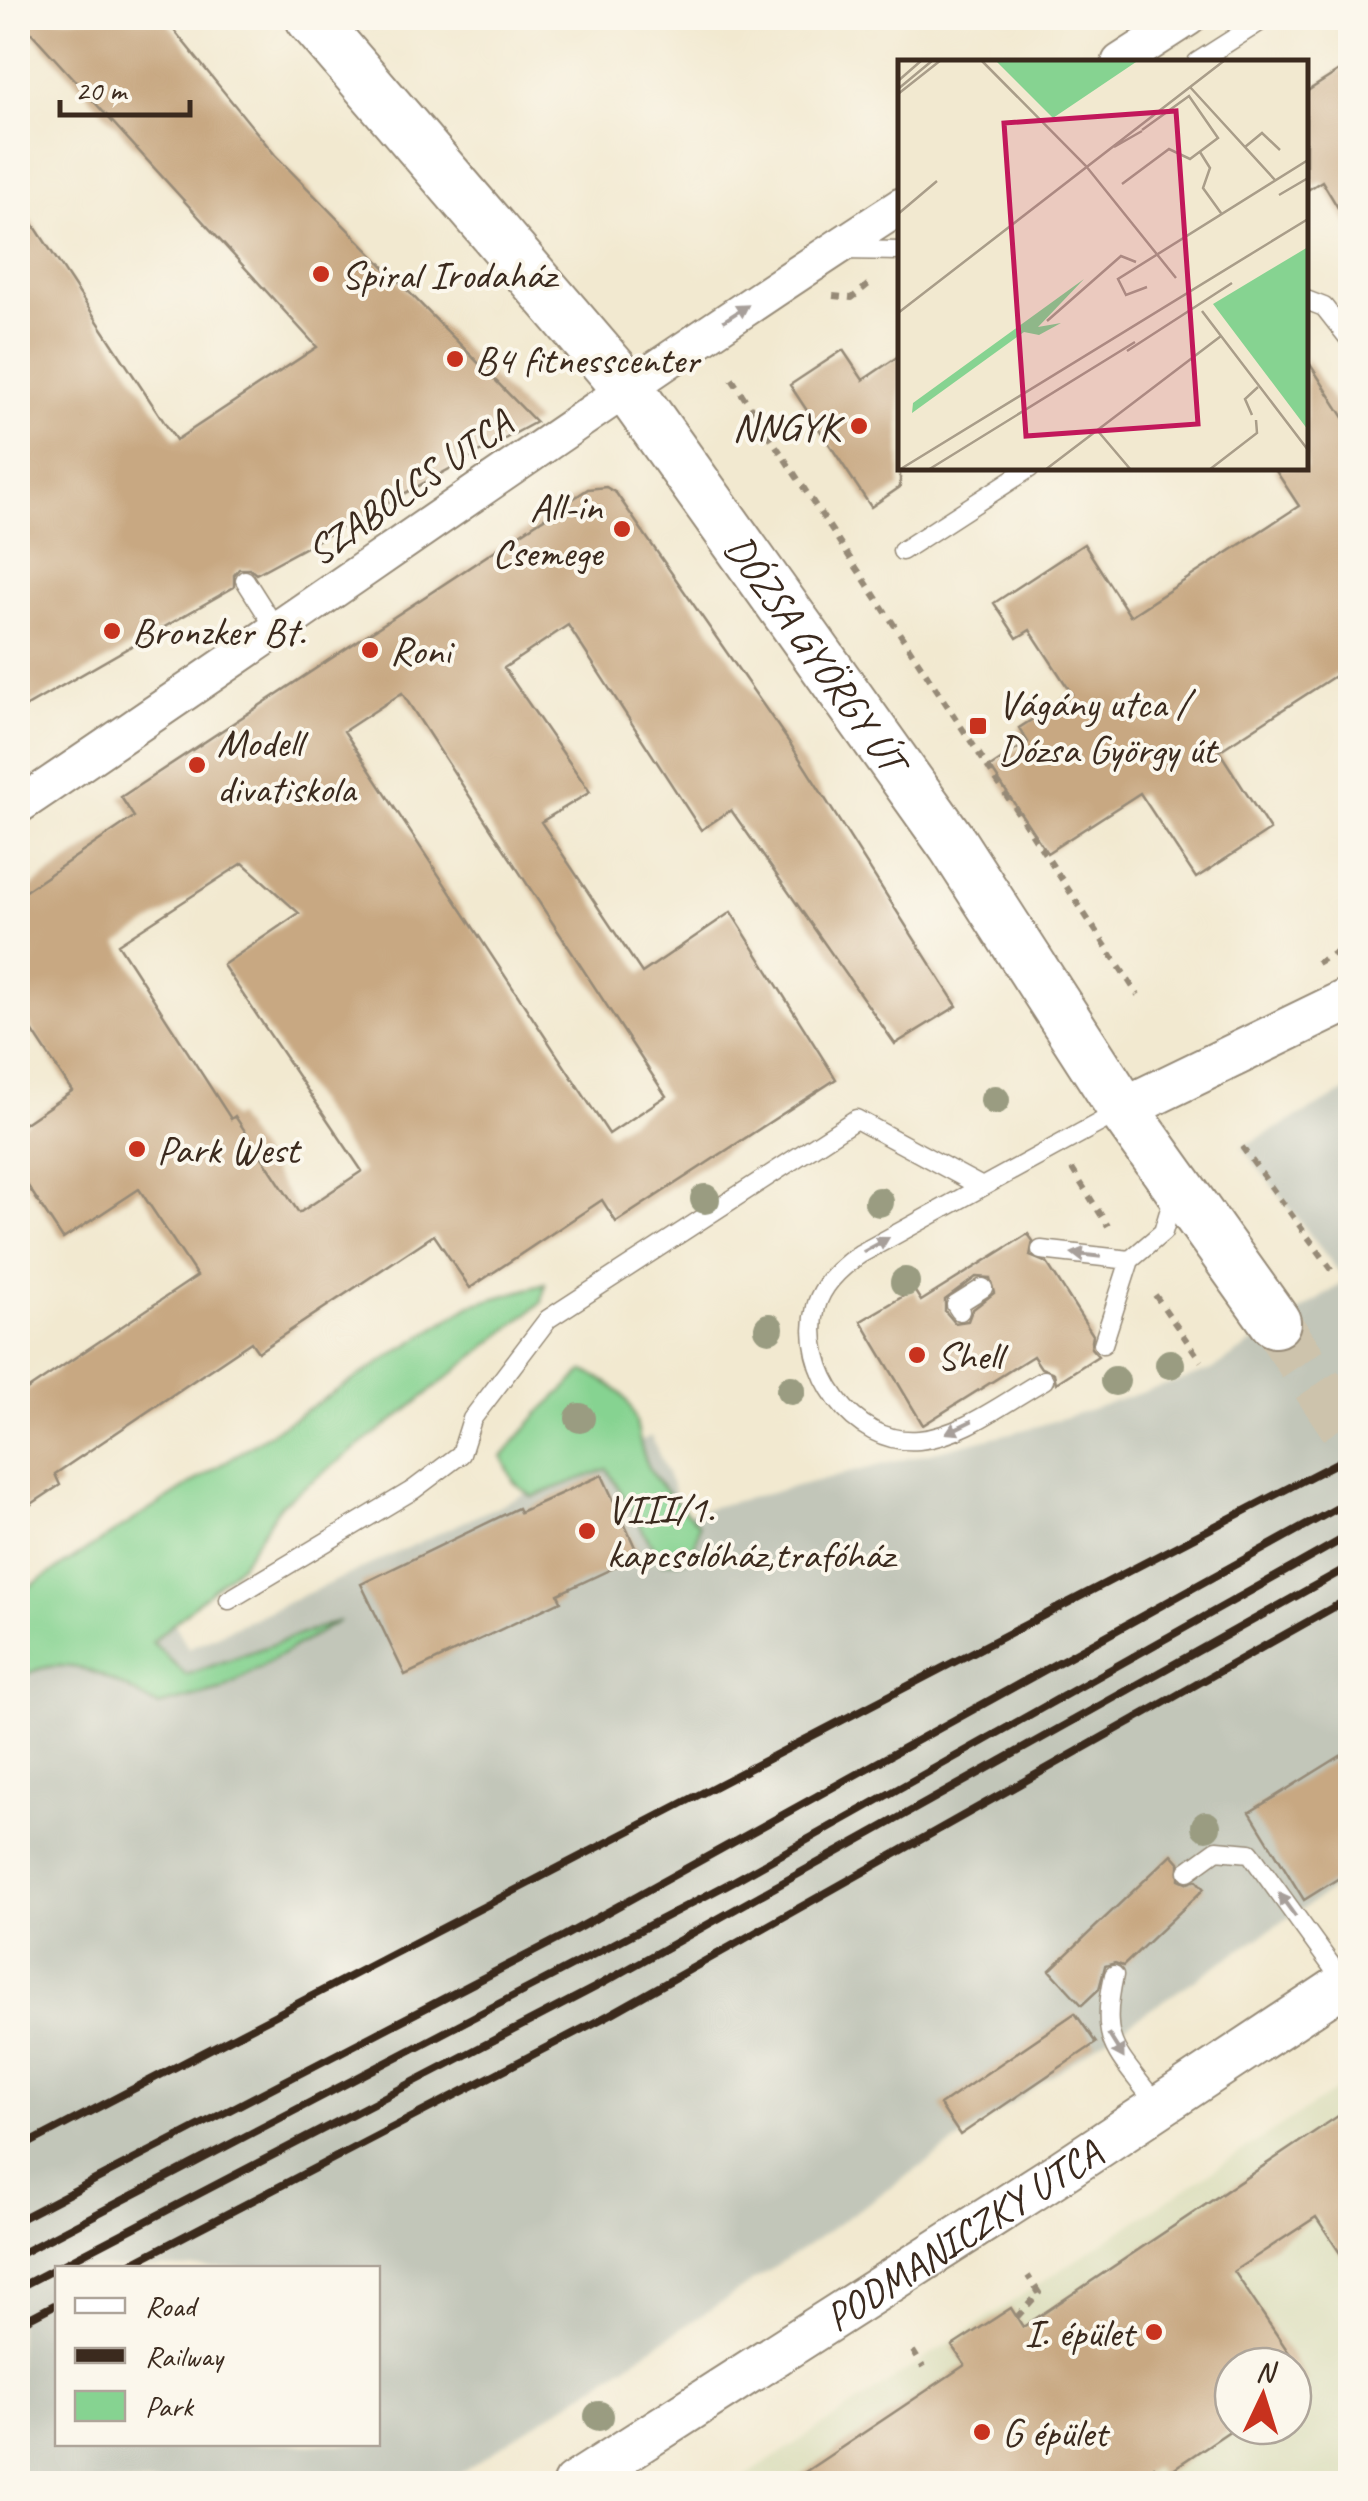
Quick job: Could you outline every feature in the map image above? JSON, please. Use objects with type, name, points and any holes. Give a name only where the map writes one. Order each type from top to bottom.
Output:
[{"type":"main road","name":"DÓZSA GYÖRGY ÚT","points":[[311,18],[626,386],[942,830],[1123,1109],[1274,1322]]},
{"type":"street","points":[[1123,60],[1188,18]]},
{"type":"street","name":"SZABOLCS UTCA","points":[[18,806],[278,632],[626,386],[898,207]]},
{"type":"street","points":[[1123,1109],[1350,998]]},
{"type":"street","name":"PODMANICZKY UTCA","points":[[574,2484],[1348,1982]]},
{"type":"lane","points":[[1200,60],[1266,18]]},
{"type":"lane","points":[[833,250],[898,251]]},
{"type":"lane","points":[[1308,301],[1324,307],[1350,340]]},
{"type":"lane","points":[[902,551],[1027,470]]},
{"type":"lane","points":[[244,580],[278,632]]},
{"type":"lane","points":[[1044,1380],[936,1438],[894,1439],[852,1418],[834,1394],[816,1348],[817,1305],[845,1264],[1123,1109]]},
{"type":"lane","points":[[230,1600],[413,1490],[460,1454],[472,1419],[548,1320],[856,1119],[982,1187]]},
{"type":"lane","points":[[1103,1344],[1130,1260],[1163,1232],[1177,1185]]},
{"type":"lane","points":[[1041,1250],[1130,1260]]},
{"type":"lane","points":[[960,1311],[956,1305],[982,1288]]},
{"type":"lane","points":[[1003,1380],[1014,1397]]},
{"type":"lane","points":[[1188,1872],[1217,1850],[1250,1853],[1348,1982]]},
{"type":"lane","points":[[1114,1975],[1106,2011],[1107,2035],[1158,2108]]},
{"type":"path","points":[[732,379],[1138,995]]},
{"type":"path","points":[[1242,1147],[1332,1270]]},
{"type":"path","points":[[1068,1162],[1109,1227]]},
{"type":"path","points":[[1155,1295],[1202,1361]]},
{"type":"path","points":[[1017,2317],[1039,2294],[1028,2276]]},
{"type":"path","points":[[913,2351],[923,2367]]},
{"type":"shaded area","points":[[1350,1089],[1350,1877],[1098,2044],[787,2259],[446,2483],[18,2484],[18,1597],[122,1526],[188,1648],[651,1436],[684,1514],[1038,1426],[1212,1370],[1346,1281],[1242,1147]]},
{"type":"shaded area","points":[[1350,2081],[1350,2483],[735,2483]]},
{"type":"green space","points":[[545,1284],[542,1302],[401,1415],[281,1504],[241,1564],[152,1642],[186,1675],[339,1621],[221,1690],[158,1706],[106,1678],[72,1667],[36,1670],[18,1679],[18,1594],[471,1305]]},
{"type":"green space","points":[[584,1371],[621,1394],[630,1406],[655,1478],[699,1525],[692,1559],[662,1563],[607,1469],[532,1497],[514,1482],[502,1457],[539,1413]]},
{"type":"building","name":"Spiral Irodaház","points":[[18,18],[164,18],[275,155],[536,422],[256,574],[250,569],[239,569],[234,575],[234,587],[18,711],[18,201],[176,440],[317,347]]},
{"type":"building","points":[[1350,64],[1350,228],[1322,181],[1308,190],[1308,91]]},
{"type":"building","name":"NNGYK","points":[[843,350],[863,380],[898,356],[900,487],[871,507],[790,385]]},
{"type":"building","points":[[1308,361],[1350,427],[1350,666],[1219,751],[1270,830],[1196,878],[1140,793],[1047,853],[990,767],[1028,742],[1019,728],[1072,694],[1030,630],[1017,638],[994,603],[1084,544],[1130,616],[1299,506],[1275,470],[1308,470]]},
{"type":"building","points":[[606,487],[616,493],[791,745],[957,1006],[895,1044],[731,810],[701,830],[568,625],[504,668],[590,792],[541,822],[642,973],[731,912],[836,1079],[616,1222],[602,1200],[470,1288],[434,1235],[258,1352],[251,1342],[55,1474],[60,1485],[18,1513],[18,1396],[197,1276],[139,1189],[63,1239],[18,1171],[18,1128],[72,1091],[18,1009],[18,896],[134,817],[121,797],[588,489]],"holes":[[[402,693],[666,1096],[609,1134],[344,731]],[[243,863],[299,913],[223,965],[362,1171],[299,1213],[235,1116],[231,1119],[118,944]]]},
{"type":"building","points":[[1028,1234],[1033,1241],[1030,1256],[1047,1263],[1093,1335],[1091,1348],[1098,1356],[1056,1383],[1054,1373],[1041,1368],[1033,1356],[923,1425],[861,1321],[914,1290],[921,1301]],"holes":[[[976,1277],[990,1278],[994,1293],[972,1310],[968,1321],[955,1323],[945,1311],[945,1300]]]},
{"type":"building","points":[[602,1475],[639,1556],[558,1594],[561,1601],[405,1675],[361,1584],[518,1508],[520,1512]]},
{"type":"building","points":[[1350,1750],[1350,1871],[1304,1900],[1250,1812]]},
{"type":"building","points":[[1172,1854],[1179,1862],[1179,1879],[1188,1883],[1196,1880],[1204,1889],[1123,1966],[1105,1966],[1099,1989],[1082,2005],[1050,1970]]},
{"type":"building","points":[[1075,2013],[1096,2043],[960,2135],[940,2105]]},
{"type":"building","points":[[1350,2108],[1350,2268],[1316,2217],[1234,2271],[1284,2346],[1213,2346],[1213,2442],[1161,2477],[1154,2467],[1130,2484],[787,2484],[965,2365],[952,2346],[1011,2308],[1023,2327]]},
{"type":"tunnel","points":[[1275,1322],[1350,1434]]},
{"type":"railway","points":[[18,2149],[1350,1456]]},
{"type":"railway","points":[[18,2220],[564,1936],[1350,1501]]},
{"type":"railway","points":[[18,2255],[734,1881],[1350,1535]]},
{"type":"railway","points":[[60,2266],[594,1988],[1350,1566]]},
{"type":"railway","points":[[127,2266],[609,2015],[1350,1598]]},
{"type":"railway","points":[[18,2288],[55,2269]]},
{"type":"railway","points":[[18,2324],[55,2305]]},
{"type":"place","name":"Spiral Irodaház","points":[[321,274]]},
{"type":"place","name":"B4 fitnesscenter","points":[[455,359]]},
{"type":"place","name":"NNGYK","points":[[859,426]]},
{"type":"place","name":"All-in Csemege","points":[[622,529]]},
{"type":"place","name":"Bronzker Bt.","points":[[112,631]]},
{"type":"place","name":"Roni","points":[[370,650]]},
{"type":"place","name":"Vágány utca / Dózsa György út","points":[[978,726]]},
{"type":"place","name":"Modell divatiskola","points":[[197,765]]},
{"type":"place","name":"Park West","points":[[137,1149]]},
{"type":"place","name":"Shell","points":[[917,1355]]},
{"type":"place","name":"VIII/1. kapcsolóház,trafóház","points":[[587,1531]]},
{"type":"place","name":"I. épület","points":[[1154,2332]]},
{"type":"place","name":"G épület","points":[[982,2432]]}]
